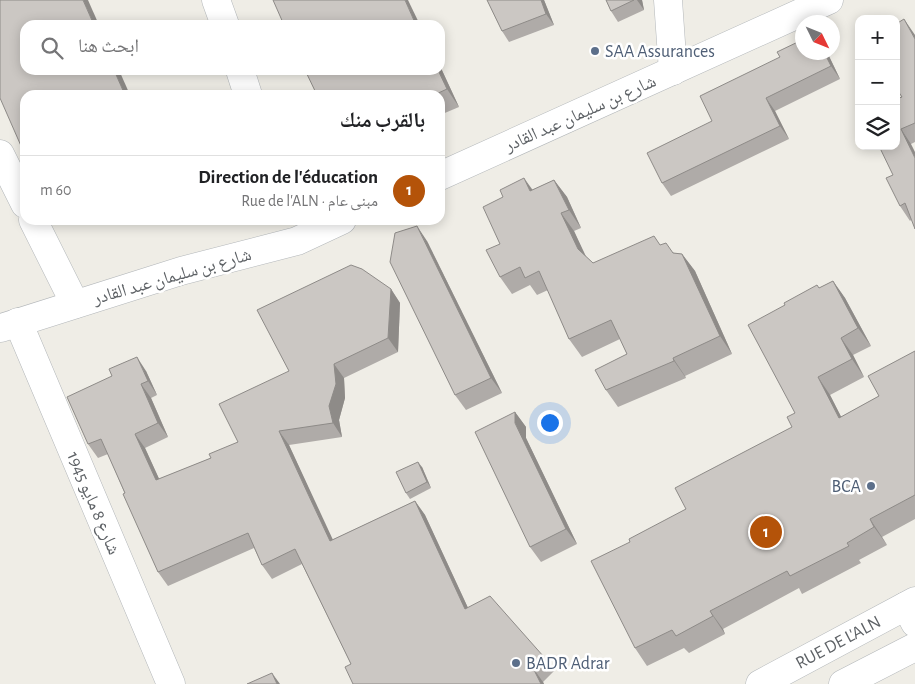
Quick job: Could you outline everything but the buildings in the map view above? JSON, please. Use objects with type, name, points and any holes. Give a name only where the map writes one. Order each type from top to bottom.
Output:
[{"type":"street","points":[[216,0],[223,20]]},
{"type":"street","points":[[668,0],[673,71]]},
{"type":"street","name":"شارع بن سليمان عبد القادر","points":[[445,174],[829,0]]},
{"type":"street","points":[[242,75],[246,90]]},
{"type":"street","points":[[0,154],[20,194]]},
{"type":"street","points":[[36,225],[75,304]]},
{"type":"street","name":"شارع بن سليمان عبد القادر","points":[[9,325],[181,271],[293,230],[318,225]]},
{"type":"street","name":"شارع 8 مايو 1945","points":[[9,325],[171,684]]},
{"type":"street","name":"RUE DE L'ALN","points":[[760,684],[912,610]]},
{"type":"street","points":[[842,684],[915,647]]},
{"type":"place","name":"SAA Assurances","points":[[595,51]]},
{"type":"place","name":"BCA","points":[[871,486]]},
{"type":"place","name":"Direction de l'éducation","points":[[766,532]]},
{"type":"place","name":"BADR Adrar","points":[[516,663]]}]
